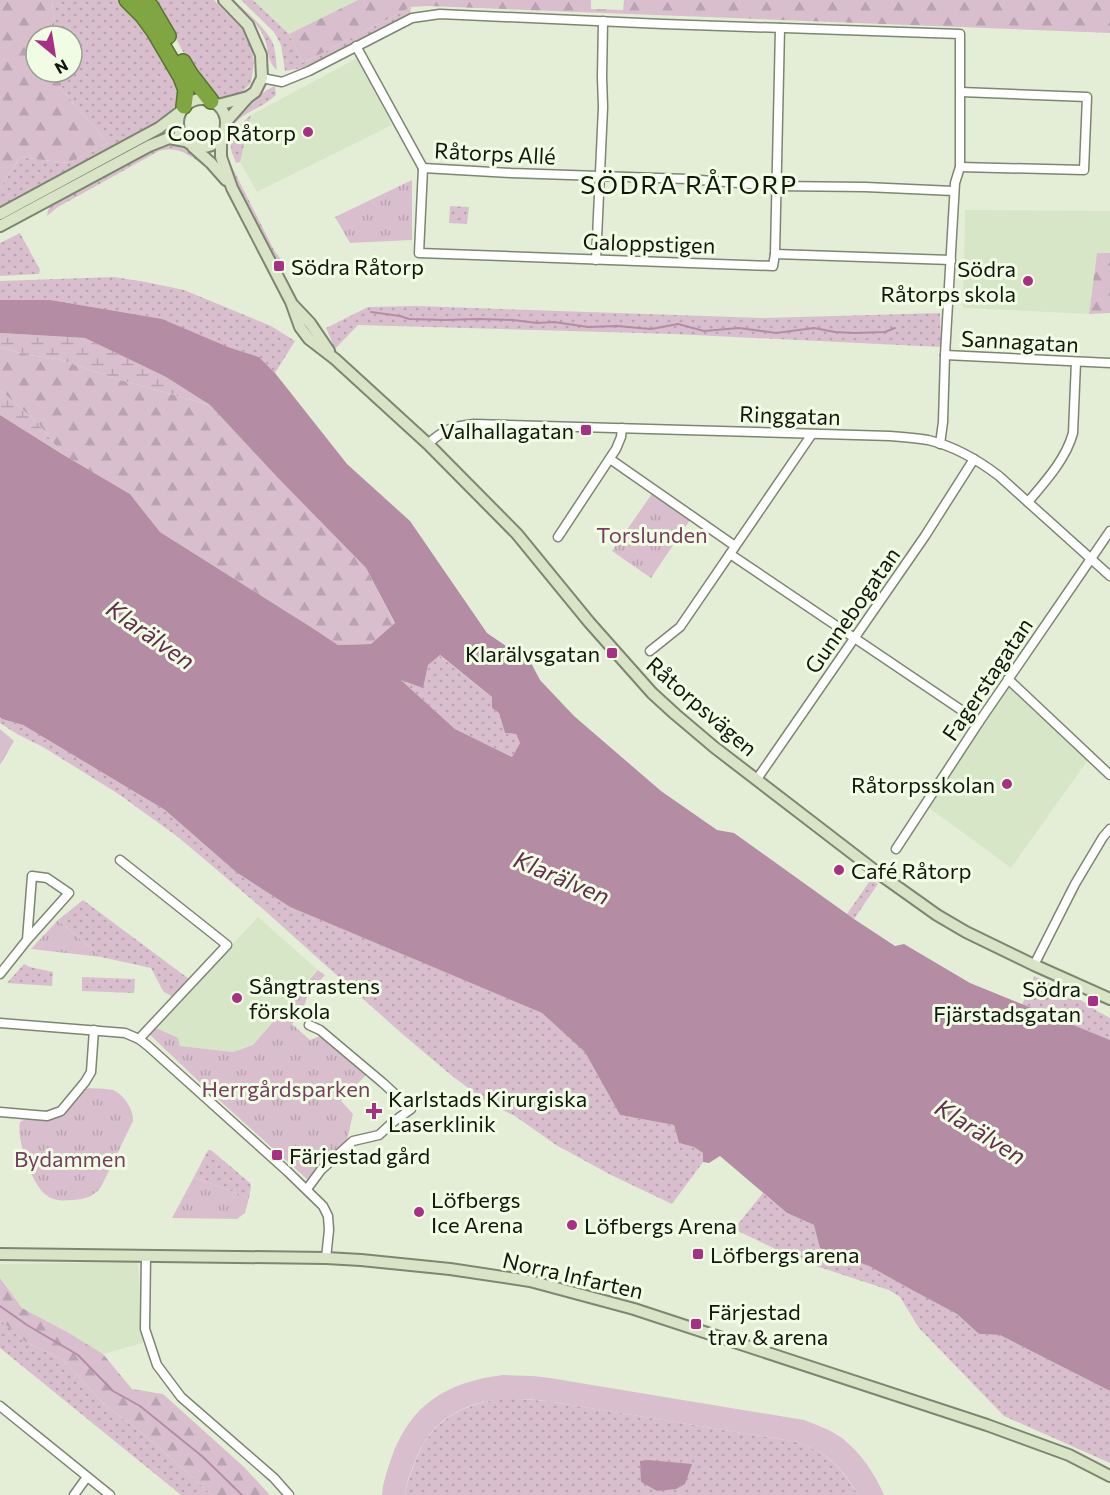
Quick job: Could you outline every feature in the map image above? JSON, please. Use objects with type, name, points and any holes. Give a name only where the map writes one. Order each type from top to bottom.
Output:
[{"type":"highway","points":[[127,0],[154,31],[181,77],[186,90],[182,109]]},
{"type":"highway","points":[[145,0],[190,74],[214,103]]},
{"type":"street","points":[[224,0],[248,25],[261,55],[262,78],[255,92],[226,122]]},
{"type":"street","points":[[262,78],[282,81],[309,71],[412,18],[440,14],[960,34],[960,167],[954,191],[945,355]]},
{"type":"street","points":[[596,260],[603,107],[603,21]]},
{"type":"street","points":[[780,28],[775,254],[951,260]]},
{"type":"street","name":"Råtorps Allé","points":[[356,46],[423,168],[690,179],[776,186],[954,191]]},
{"type":"street","points":[[960,167],[1084,170],[1087,97],[961,92]]},
{"type":"street","points":[[0,214],[159,128],[197,99],[214,103],[248,97]]},
{"type":"street","points":[[0,226],[149,146],[170,138],[200,147],[208,147],[216,143],[225,130],[226,122],[225,115],[214,103]]},
{"type":"street","points":[[182,109],[178,120],[180,135],[211,163],[232,188]]},
{"type":"street","points":[[221,138],[221,157],[232,188]]},
{"type":"street","name":"Galoppstigen","points":[[423,168],[419,253],[773,266],[775,254]]},
{"type":"street","name":"Råtorpsvägen","points":[[232,188],[291,302],[300,327],[309,339],[335,359],[428,444],[517,534],[589,622],[652,693],[714,747],[838,843],[923,905],[966,932],[1110,999]]},
{"type":"street","name":"Sannagatan","points":[[940,444],[943,423],[945,355],[1110,363]]},
{"type":"street","points":[[1028,502],[1056,467],[1071,441],[1076,362]]},
{"type":"street","name":"Ringgatan","points":[[428,444],[444,431],[474,424],[890,436],[926,440],[974,459],[999,476],[1110,576]]},
{"type":"street","points":[[558,537],[610,459],[620,442],[622,429]]},
{"type":"street","points":[[650,651],[680,627],[812,434]]},
{"type":"street","points":[[610,459],[674,503],[733,550],[855,638],[979,722]]},
{"type":"street","name":"Gunnebogatan","points":[[756,779],[925,536],[974,459]]},
{"type":"street","name":"Fagerstagatan","points":[[896,849],[979,722],[1110,531]]},
{"type":"street","points":[[1008,680],[1110,775]]},
{"type":"street","points":[[1034,965],[1075,884],[1110,829]]},
{"type":"street","points":[[120,860],[227,945],[138,1039]]},
{"type":"street","points":[[0,974],[69,893],[47,878],[32,876],[27,940]]},
{"type":"street","points":[[0,1023],[125,1033],[148,1046],[323,1206],[328,1216],[329,1230],[326,1258]]},
{"type":"street","points":[[307,1189],[321,1170],[353,1142],[379,1134],[411,1109],[320,1030],[309,1025]]},
{"type":"street","points":[[0,1112],[47,1116],[61,1111],[91,1072],[94,1030]]},
{"type":"street","name":"Norra Infarten","points":[[0,1254],[326,1258],[450,1269],[530,1281],[634,1309],[987,1425],[1069,1455],[1110,1476]]},
{"type":"street","points":[[146,1256],[145,1329],[157,1365],[181,1397],[274,1478],[289,1495]]},
{"type":"street","points":[[0,1406],[110,1495]]},
{"type":"street","points":[[74,1495],[87,1477]]},
{"type":"shaded area","points":[[253,0],[358,0],[289,34]]},
{"type":"shaded area","points":[[357,58],[392,125],[257,192],[240,162],[251,115]]},
{"type":"shaded area","name":"Södra Råtorps skola","points":[[965,210],[1110,211],[1110,253],[1097,254],[1089,314],[963,308]]},
{"type":"shaded area","name":"Råtorpsskolan","points":[[1009,685],[1088,760],[1011,868],[928,807]]},
{"type":"shaded area","name":"Sångtrastens förskola","points":[[258,917],[318,970],[253,1045],[233,1052],[180,1046],[154,1027]]},
{"type":"shaded area","points":[[138,1262],[143,1343],[103,1354],[22,1308],[0,1278],[0,1264]]},
{"type":"green space","points":[[0,0],[52,0],[54,24],[24,24],[24,84],[61,84],[62,90],[108,143],[68,163],[20,157],[0,188]]},
{"type":"green space","points":[[52,0],[118,0],[151,36],[180,85],[178,103],[149,129],[0,209],[0,188],[20,157],[68,163],[108,143],[62,90],[61,84],[84,84],[84,24],[54,24]]},
{"type":"green space","points":[[152,0],[214,0],[245,32],[252,49],[254,63],[251,83],[242,92],[233,96],[221,98],[210,91],[194,72],[161,11]]},
{"type":"green space","points":[[231,0],[234,0],[269,35],[274,48],[277,70],[270,60],[259,28]]},
{"type":"green space","points":[[241,0],[253,0],[289,34],[303,63],[411,7],[410,14],[309,67],[285,71],[281,45],[274,32]]},
{"type":"green space","points":[[358,0],[591,0],[591,9],[623,10],[624,0],[1110,0],[1110,33],[427,6],[411,7],[303,63],[289,34]]},
{"type":"green space","points":[[275,86],[276,95],[237,121],[232,128],[227,150],[223,152],[226,135],[232,122],[262,94]]},
{"type":"green space","points":[[251,115],[240,162],[236,163],[231,150],[232,139],[240,125]]},
{"type":"green space","points":[[167,145],[183,148],[207,163],[204,166],[178,151],[159,151],[58,207],[47,216],[52,205],[156,148]]},
{"type":"green space","points":[[228,159],[274,250],[282,261],[280,262],[270,252],[225,161]]},
{"type":"green space","points":[[412,180],[412,240],[350,243],[335,217]]},
{"type":"green space","points":[[450,206],[469,207],[467,224],[449,223]]},
{"type":"green space","points":[[20,233],[40,270],[39,274],[0,276],[0,243]]},
{"type":"green space","points":[[1097,253],[1110,253],[1110,313],[1089,314]]},
{"type":"green space","points":[[114,277],[184,290],[271,326],[295,341],[275,373],[259,357],[228,347],[50,300],[0,300],[0,281]]},
{"type":"green space","points":[[417,306],[764,318],[940,313],[941,347],[674,334],[358,325],[335,349],[326,328],[368,307]]},
{"type":"green space","points":[[0,333],[85,338],[166,377],[210,405],[117,379],[58,359],[28,355],[0,347]]},
{"type":"green space","points":[[0,347],[28,355],[58,359],[117,379],[210,405],[366,568],[395,624],[371,644],[338,645],[160,532],[130,494],[62,454],[39,424],[0,390]]},
{"type":"green space","points":[[0,390],[39,424],[62,454],[0,415]]},
{"type":"green space","name":"Torslunden","points":[[654,491],[692,517],[651,578],[612,551]]},
{"type":"green space","points":[[439,655],[492,697],[492,708],[499,713],[505,733],[516,734],[520,743],[512,757],[455,729],[399,678],[428,665]]},
{"type":"green space","points":[[0,717],[23,725],[165,810],[236,872],[290,907],[542,1013],[585,1051],[620,1115],[674,1125],[679,1143],[694,1147],[703,1153],[703,1162],[672,1204],[611,1175],[556,1145],[515,1116],[488,1103],[400,1032],[263,909],[178,837],[117,793],[0,723]]},
{"type":"green space","points":[[0,729],[14,741],[0,765]]},
{"type":"green space","points":[[871,879],[878,884],[854,919],[847,914]]},
{"type":"green space","points":[[83,900],[189,979],[173,997],[163,991],[151,968],[101,957],[58,920]]},
{"type":"green space","points":[[58,920],[101,957],[31,949]]},
{"type":"green space","points":[[24,964],[53,972],[52,986],[7,983]]},
{"type":"green space","name":"Herrgårdsparken","points":[[318,970],[325,975],[308,995],[303,1010],[292,1024],[310,1040],[323,1035],[367,1074],[341,1101],[353,1114],[347,1140],[309,1181],[148,1033],[154,1027],[178,1038],[180,1046],[233,1052],[253,1045]]},
{"type":"green space","points":[[1034,976],[1072,994],[1110,1018],[1110,1040],[1022,1005]]},
{"type":"green space","points":[[82,977],[135,979],[134,993],[82,991]]},
{"type":"green space","name":"Bydammen","points":[[85,1089],[110,1089],[119,1093],[130,1108],[133,1121],[98,1190],[82,1199],[66,1200],[49,1197],[35,1182],[26,1161],[20,1139],[20,1122],[28,1119],[43,1120],[56,1117],[67,1110]]},
{"type":"green space","points":[[208,1150],[211,1150],[250,1183],[249,1198],[194,1177]]},
{"type":"green space","points":[[194,1177],[249,1198],[245,1213],[237,1219],[172,1218]]},
{"type":"green space","points":[[763,1193],[787,1213],[814,1225],[869,1266],[957,1314],[979,1334],[1000,1335],[1110,1391],[1110,1463],[1004,1416],[919,1328],[900,1297],[889,1290],[798,1260],[734,1229]]},
{"type":"green space","points":[[0,1278],[22,1308],[103,1354],[132,1389],[163,1394],[244,1467],[270,1495],[212,1495],[154,1443],[104,1404],[63,1360],[26,1342],[0,1320]]},
{"type":"green space","points":[[0,1320],[26,1342],[63,1360],[104,1404],[154,1443],[212,1495],[181,1495],[0,1348]]},
{"type":"green space","points":[[503,1375],[550,1378],[804,1420],[824,1428],[849,1444],[867,1464],[884,1495],[858,1495],[834,1462],[798,1442],[547,1401],[505,1399],[467,1407],[451,1415],[436,1427],[424,1443],[414,1464],[405,1495],[382,1495],[391,1459],[399,1440],[420,1410],[448,1390],[483,1378]]},
{"type":"green space","points":[[505,1398],[547,1401],[798,1442],[833,1463],[846,1476],[858,1495],[405,1495],[419,1452],[436,1427],[447,1418],[473,1405]]},
{"type":"water","name":"Klarälven","points":[[0,300],[50,300],[162,319],[228,347],[259,357],[275,373],[347,464],[410,521],[487,633],[531,663],[540,680],[574,716],[661,791],[717,830],[734,833],[895,946],[904,944],[970,983],[1110,1040],[1110,1391],[1000,1335],[979,1334],[957,1314],[869,1266],[820,1248],[814,1225],[787,1213],[720,1156],[709,1163],[703,1162],[703,1153],[694,1147],[679,1143],[674,1125],[620,1115],[585,1052],[542,1013],[290,907],[236,872],[165,810],[23,725],[2,719],[0,717],[0,415],[130,494],[160,532],[338,645],[371,644],[395,623],[366,568],[210,405],[166,377],[85,338],[0,333]],"holes":[[[440,655],[492,697],[492,708],[499,713],[505,733],[516,734],[520,743],[512,757],[455,729],[401,680],[423,688],[428,665]]]},
{"type":"water","points":[[640,1461],[692,1464],[685,1484],[676,1489],[657,1491],[641,1482]]},
{"type":"waterway","points":[[371,312],[409,319],[513,320],[537,323],[554,322],[588,327],[617,326],[651,329],[678,324],[704,331],[739,328],[776,333],[814,328],[855,333],[885,332],[895,328]]},
{"type":"waterway","points":[[0,1306],[78,1355],[113,1391],[140,1406],[203,1457],[242,1495]]},
{"type":"place","name":"Coop Råtorp","points":[[308,132]]},
{"type":"place","name":"Södra Råtorp","points":[[279,266]]},
{"type":"place","name":"Södra Råtorps skola","points":[[1028,281]]},
{"type":"place","name":"Valhallagatan","points":[[586,430]]},
{"type":"place","name":"Klarälvsgatan","points":[[612,653]]},
{"type":"place","name":"Råtorpsskolan","points":[[1007,784]]},
{"type":"place","name":"Café Råtorp","points":[[839,870]]},
{"type":"place","name":"Sångtrastens förskola","points":[[237,998]]},
{"type":"place","name":"Södra Fjärstadsgatan","points":[[1093,1001]]},
{"type":"place","name":"Karlstads Kirurgiska Laserklinik","points":[[374,1111]]},
{"type":"place","name":"Färjestad gård","points":[[277,1155]]},
{"type":"place","name":"Löfbergs Ice Arena","points":[[419,1212]]},
{"type":"place","name":"Löfbergs Arena","points":[[572,1225]]},
{"type":"place","name":"Löfbergs arena","points":[[698,1254]]},
{"type":"place","name":"Färjestad trav & arena","points":[[696,1324]]},
{"type":"district","name":"SÖDRA RÅTORP","points":[[689,183]]}]
